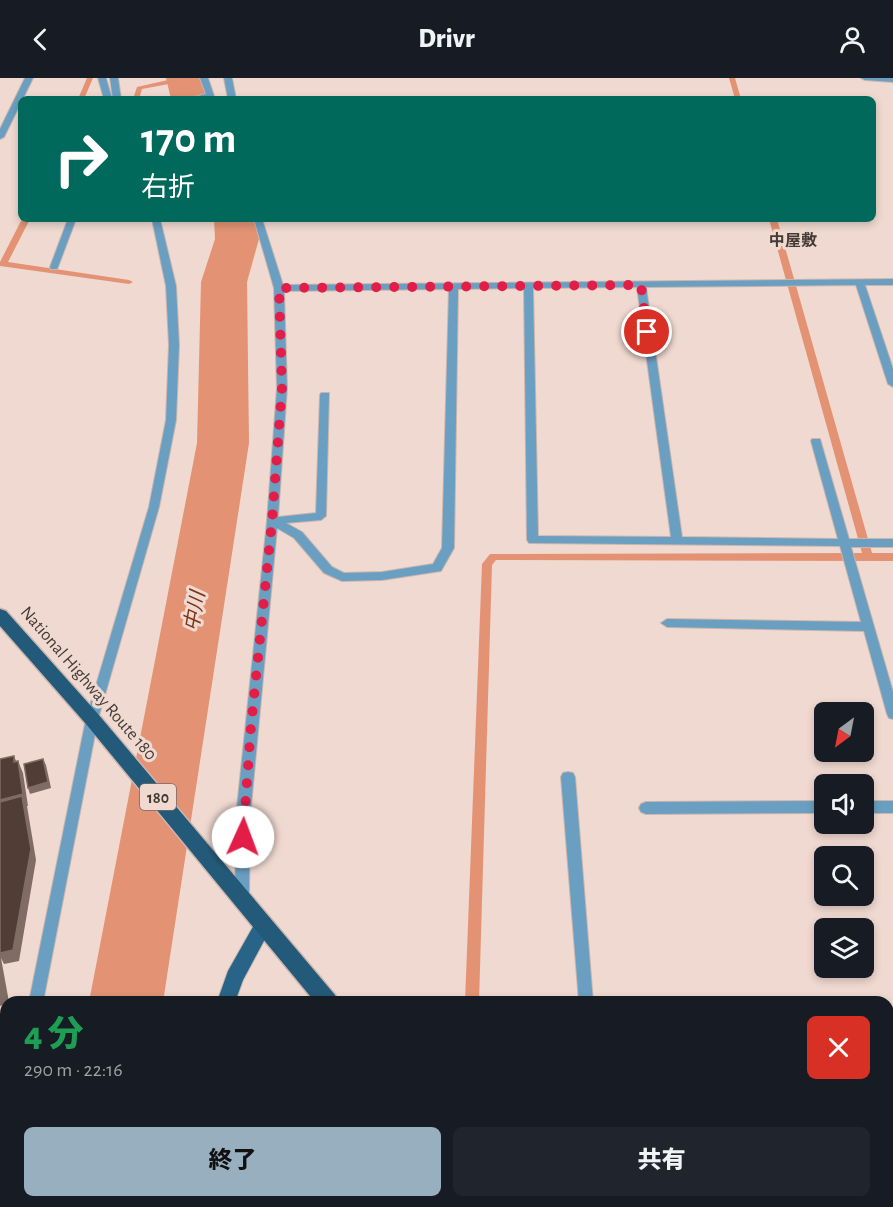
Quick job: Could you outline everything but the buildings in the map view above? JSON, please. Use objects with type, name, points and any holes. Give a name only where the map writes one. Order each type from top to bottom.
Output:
[{"type":"highway","name":"National Highway Route 180","points":[[0,615],[92,719],[242,896],[323,996]]},
{"type":"main road","points":[[228,996],[234,977],[264,924]]},
{"type":"street","points":[[20,96],[29,78]]},
{"type":"street","points":[[102,78],[107,96]]},
{"type":"street","points":[[114,78],[117,96]]},
{"type":"street","points":[[204,78],[209,96]]},
{"type":"street","points":[[228,78],[231,96]]},
{"type":"street","points":[[865,78],[893,80]]},
{"type":"street","points":[[0,137],[18,100]]},
{"type":"street","points":[[54,267],[71,222]]},
{"type":"street","points":[[37,996],[92,719],[154,507],[171,420],[174,345],[171,286],[157,222]]},
{"type":"street","points":[[242,896],[243,818],[272,521],[282,388],[279,288],[259,222]]},
{"type":"street","points":[[279,288],[893,282]]},
{"type":"street","points":[[860,283],[893,384]]},
{"type":"street","points":[[641,285],[677,542]]},
{"type":"street","points":[[272,521],[298,535],[328,570],[342,577],[382,576],[437,568],[448,549],[454,286]]},
{"type":"street","points":[[528,286],[533,540],[677,542],[848,552],[859,543],[893,543]]},
{"type":"street","points":[[272,521],[321,516],[325,395]]},
{"type":"street","points":[[816,441],[893,714]]},
{"type":"street","points":[[667,623],[869,627]]},
{"type":"street","points":[[568,777],[586,996]]},
{"type":"street","points":[[646,808],[814,807]]},
{"type":"street","points":[[874,807],[893,807]]},
{"type":"waterway","points":[[82,96],[90,78]]},
{"type":"waterway","points":[[137,96],[139,88],[182,78]]},
{"type":"waterway","name":"中川","points":[[184,78],[189,96]]},
{"type":"waterway","points":[[732,78],[737,96]]},
{"type":"waterway","points":[[24,222],[3,264],[129,282]]},
{"type":"waterway","name":"中川","points":[[127,996],[223,443],[224,282],[237,239],[235,222]]},
{"type":"waterway","points":[[774,222],[868,557]]},
{"type":"waterway","points":[[472,996],[487,564],[493,556],[868,557]]},
{"type":"waterway","points":[[868,557],[893,557]]},
{"type":"district","name":"中屋敷","points":[[793,240]]},
{"type":"route","points":[[243,837],[282,388],[279,288],[641,285],[647,332]]}]
